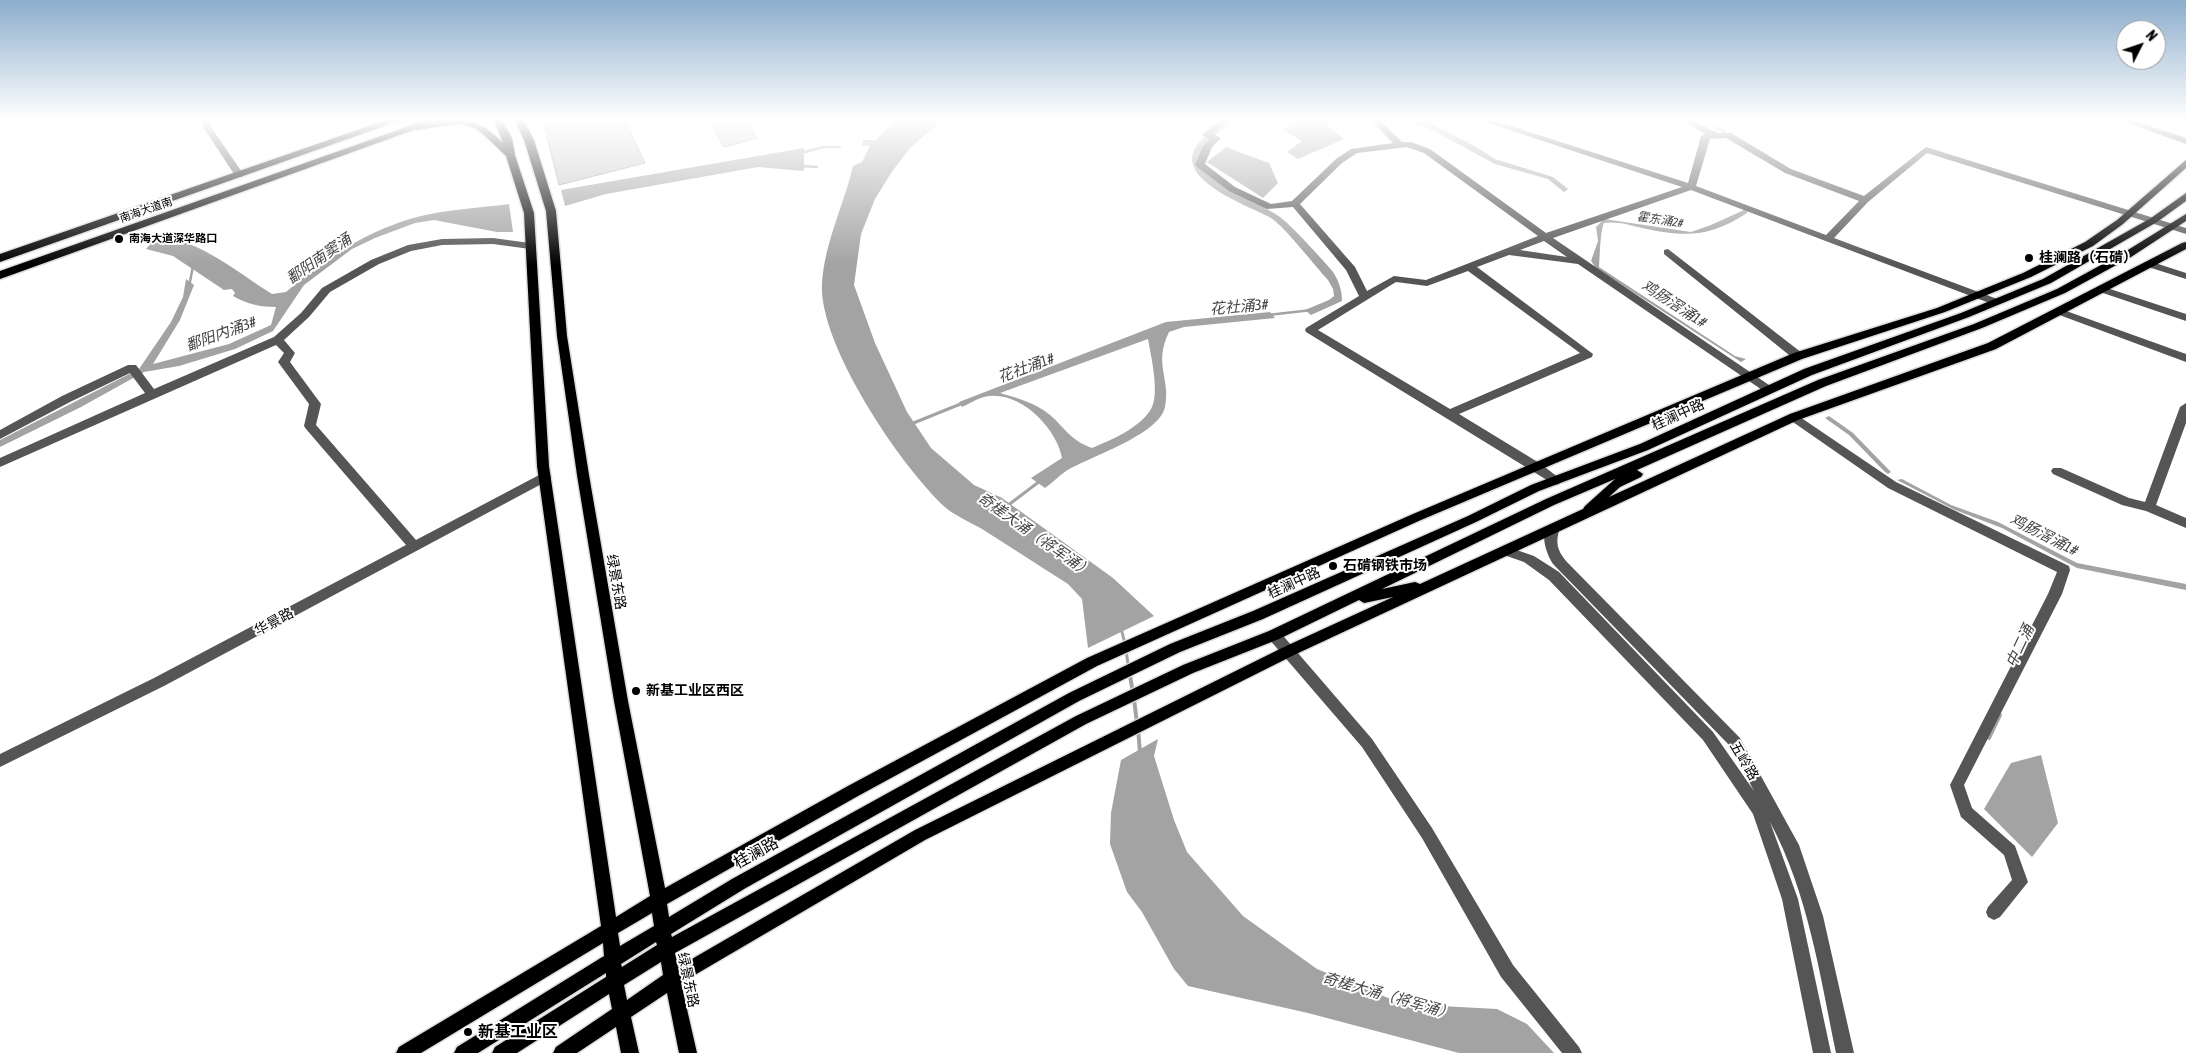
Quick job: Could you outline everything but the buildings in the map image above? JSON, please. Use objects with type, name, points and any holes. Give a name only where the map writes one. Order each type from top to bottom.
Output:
[{"type":"highway","name":"南海大道南","points":[[0,258],[261,167]]},
{"type":"highway","name":"南海大道南","points":[[0,275],[303,167]]},
{"type":"main road","points":[[514,167],[529,212],[544,477],[610,930],[615,982],[630,1053]]},
{"type":"main road","name":"绿景东路","points":[[537,167],[551,211],[562,336],[621,701],[659,900],[662,930],[674,978],[688,1053]]},
{"type":"main road","points":[[406,1053],[659,900],[853,791],[1092,662],[1417,517],[1798,356],[1941,310],[2027,275],[2089,244],[2130,213],[2181,167]]},
{"type":"main road","name":"桂澜中路","points":[[1074,697],[1176,648],[1258,615],[1555,481],[1644,447],[1808,372],[2048,281],[2154,220],[2186,196]]},
{"type":"main road","points":[[501,1053],[666,949],[1080,720],[1188,670],[1274,635],[1550,502],[1656,458],[1822,383],[1978,326],[2067,288],[2174,226],[2186,217]]},
{"type":"main road","points":[[562,1053],[674,978],[920,835],[1289,651],[1794,417],[1992,346],[2186,245]]},
{"type":"main road","points":[[2058,311],[2067,288]]},
{"type":"main road","points":[[1753,414],[1794,417]]},
{"type":"main road","points":[[1579,517],[1616,484],[1649,468],[1656,458]]},
{"type":"main road","points":[[1335,606],[1371,596],[1435,584]]},
{"type":"main road","name":"桂澜路","points":[[463,1053],[531,1008],[738,884],[1074,697]]},
{"type":"street","points":[[234,167],[239,175]]},
{"type":"street","points":[[1203,167],[1232,189],[1270,207],[1295,204],[1333,167]]},
{"type":"street","points":[[1449,167],[1545,237],[1768,390]]},
{"type":"street","points":[[1629,167],[1691,187],[1996,302]]},
{"type":"street","points":[[1691,187],[1697,167]]},
{"type":"street","points":[[1781,167],[1865,200]]},
{"type":"street","points":[[1828,239],[1865,200],[1905,167]]},
{"type":"street","points":[[1982,167],[2186,230]]},
{"type":"street","points":[[1555,481],[1537,467],[1310,330],[1394,279],[1427,283],[1545,237],[1691,187]]},
{"type":"street","points":[[1295,204],[1351,269],[1364,296]]},
{"type":"street","points":[[0,462],[278,340],[305,315],[326,290],[376,262],[408,248],[442,242],[493,241],[530,246]]},
{"type":"street","points":[[1508,252],[1580,261]]},
{"type":"street","points":[[1668,252],[1798,356]]},
{"type":"street","points":[[2149,264],[2186,276]]},
{"type":"street","points":[[1449,414],[1588,354],[1470,267]]},
{"type":"street","points":[[2101,289],[2186,318]]},
{"type":"street","points":[[2058,311],[2186,358]]},
{"type":"street","points":[[278,340],[290,353],[284,362],[315,404],[310,426],[415,547]]},
{"type":"street","points":[[0,435],[66,399],[132,368],[152,394]]},
{"type":"street","points":[[2149,507],[2186,407]]},
{"type":"street","points":[[1794,417],[1892,485],[2064,570],[2055,594],[1957,785],[1966,812],[2010,851],[2020,882],[1994,912]]},
{"type":"street","points":[[2057,471],[2126,502],[2149,507],[2186,523]]},
{"type":"street","name":"华景路","points":[[0,761],[160,682],[544,477]]},
{"type":"street","name":"五岭路","points":[[1554,528],[1549,539],[1549,550],[1573,577],[1735,742],[1791,845],[1815,916],[1846,1053]]},
{"type":"street","name":"五岭路","points":[[1505,551],[1529,559],[1554,576],[1708,736],[1759,811],[1790,899],[1822,1053]]},
{"type":"street","points":[[1554,576],[1555,570],[1559,569],[1573,577]]},
{"type":"street","points":[[1274,635],[1367,743],[1427,833],[1507,971],[1574,1053]]},
{"type":"water","points":[[693,167],[757,167],[606,194],[565,206],[561,190]]},
{"type":"water","points":[[760,167],[804,167],[804,171]]},
{"type":"water","points":[[853,167],[895,167],[875,199],[861,234],[854,285],[875,343],[907,412],[931,448],[974,485],[1002,498],[1113,578],[1154,616],[1088,648],[1082,599],[1068,584],[982,529],[950,511],[907,464],[886,435],[848,370],[833,338],[824,308],[822,283],[824,268],[831,238]]},
{"type":"water","points":[[1194,167],[1203,167],[1216,181],[1226,188],[1280,217],[1333,272],[1340,286],[1342,301],[1311,315],[1305,310],[1334,296],[1333,289],[1328,280],[1277,223],[1217,190],[1204,180]]},
{"type":"water","points":[[1215,167],[1271,167],[1278,183],[1263,198]]},
{"type":"water","points":[[1506,167],[1521,167],[1553,177],[1568,189],[1564,192],[1548,179]]},
{"type":"water","points":[[509,204],[513,232],[497,232],[434,220],[415,223],[375,238],[352,249],[304,285],[273,331],[235,349],[179,366],[144,372],[81,407],[0,447],[0,440],[139,369],[171,322],[183,297],[186,279],[194,285],[180,320],[153,364],[229,344],[271,325],[276,307],[259,306],[243,301],[233,296],[235,293],[232,289],[224,290],[173,256],[146,249],[158,235],[174,238],[218,258],[272,294],[286,292],[349,246],[402,222],[443,212]]},
{"type":"water","points":[[1744,210],[1747,213],[1721,227],[1696,233],[1671,233],[1619,223],[1604,223],[1599,267],[1735,356],[1746,359],[1741,362],[1596,268],[1591,261],[1598,241],[1596,227],[1604,219],[1691,232]]},
{"type":"water","points":[[1270,312],[1275,318],[1184,327],[1169,332],[1162,354],[1166,397],[1165,407],[1160,417],[1137,436],[1066,471],[1045,488],[1031,478],[1062,458],[1059,446],[1044,423],[1034,413],[1022,404],[997,396],[984,397],[962,407],[959,402],[1166,322]],"holes":[[[1148,339],[1155,385],[1154,402],[1151,409],[1133,428],[1092,448],[1073,438],[1039,407],[1000,393]]]},
{"type":"water","points":[[1829,416],[1853,433],[1891,472],[1888,474],[1884,471],[1849,435],[1825,418]]},
{"type":"water","points":[[1902,479],[1951,505],[1998,522],[2077,563],[2186,584],[2186,590],[2077,568],[2002,528],[1955,510],[1897,480]]},
{"type":"water","points":[[1158,739],[1154,756],[1174,820],[1187,852],[1243,916],[1317,969],[1403,1004],[1497,1009],[1527,1024],[1554,1053],[1459,1053],[1308,1013],[1188,986],[1174,969],[1142,912],[1127,892],[1110,844],[1111,813],[1121,760]]},
{"type":"water","points":[[2041,755],[2058,823],[2032,857],[1984,809],[2011,763]]},
{"type":"waterway","points":[[189,287],[193,266]]},
{"type":"waterway","name":"花社涌3#","points":[[1268,315],[1312,310]]},
{"type":"waterway","name":"花社涌1#","points":[[911,424],[963,403]]},
{"type":"waterway","name":"花社涌3#","points":[[1007,506],[1040,481]]},
{"type":"waterway","name":"奇槎大涌（将军涌）","points":[[1121,628],[1125,644]]},
{"type":"waterway","name":"奇槎大涌（将军涌）","points":[[1126,650],[1129,671]]},
{"type":"waterway","name":"奇槎大涌（将军涌）","points":[[1129,670],[1133,693]]},
{"type":"waterway","name":"奇槎大涌（将军涌）","points":[[1134,699],[1137,723]]},
{"type":"waterway","name":"中二涌","points":[[1989,738],[2000,715]]},
{"type":"waterway","name":"奇槎大涌（将军涌）","points":[[1138,729],[1140,752]]},
{"type":"place","name":"南海大道深华路口","points":[[119,239]]},
{"type":"place","name":"桂澜路（石𬒔）","points":[[2029,258]]},
{"type":"place","name":"石𬒔钢铁市场","points":[[1333,566]]},
{"type":"place","name":"新基工业区西区","points":[[636,691]]},
{"type":"place","name":"新基工业区","points":[[468,1032]]},
{"type":"water label","name":"霍东涌2#","points":[[1660,220]]},
{"type":"water label","name":"鄱阳南窦涌","points":[[319,259]]},
{"type":"water label","name":"鸡肠滘涌1#","points":[[1674,304]]},
{"type":"water label","name":"鄱阳内涌3#","points":[[221,334]]},
{"type":"water label","name":"鸡肠滘涌1#","points":[[2044,535]]}]
